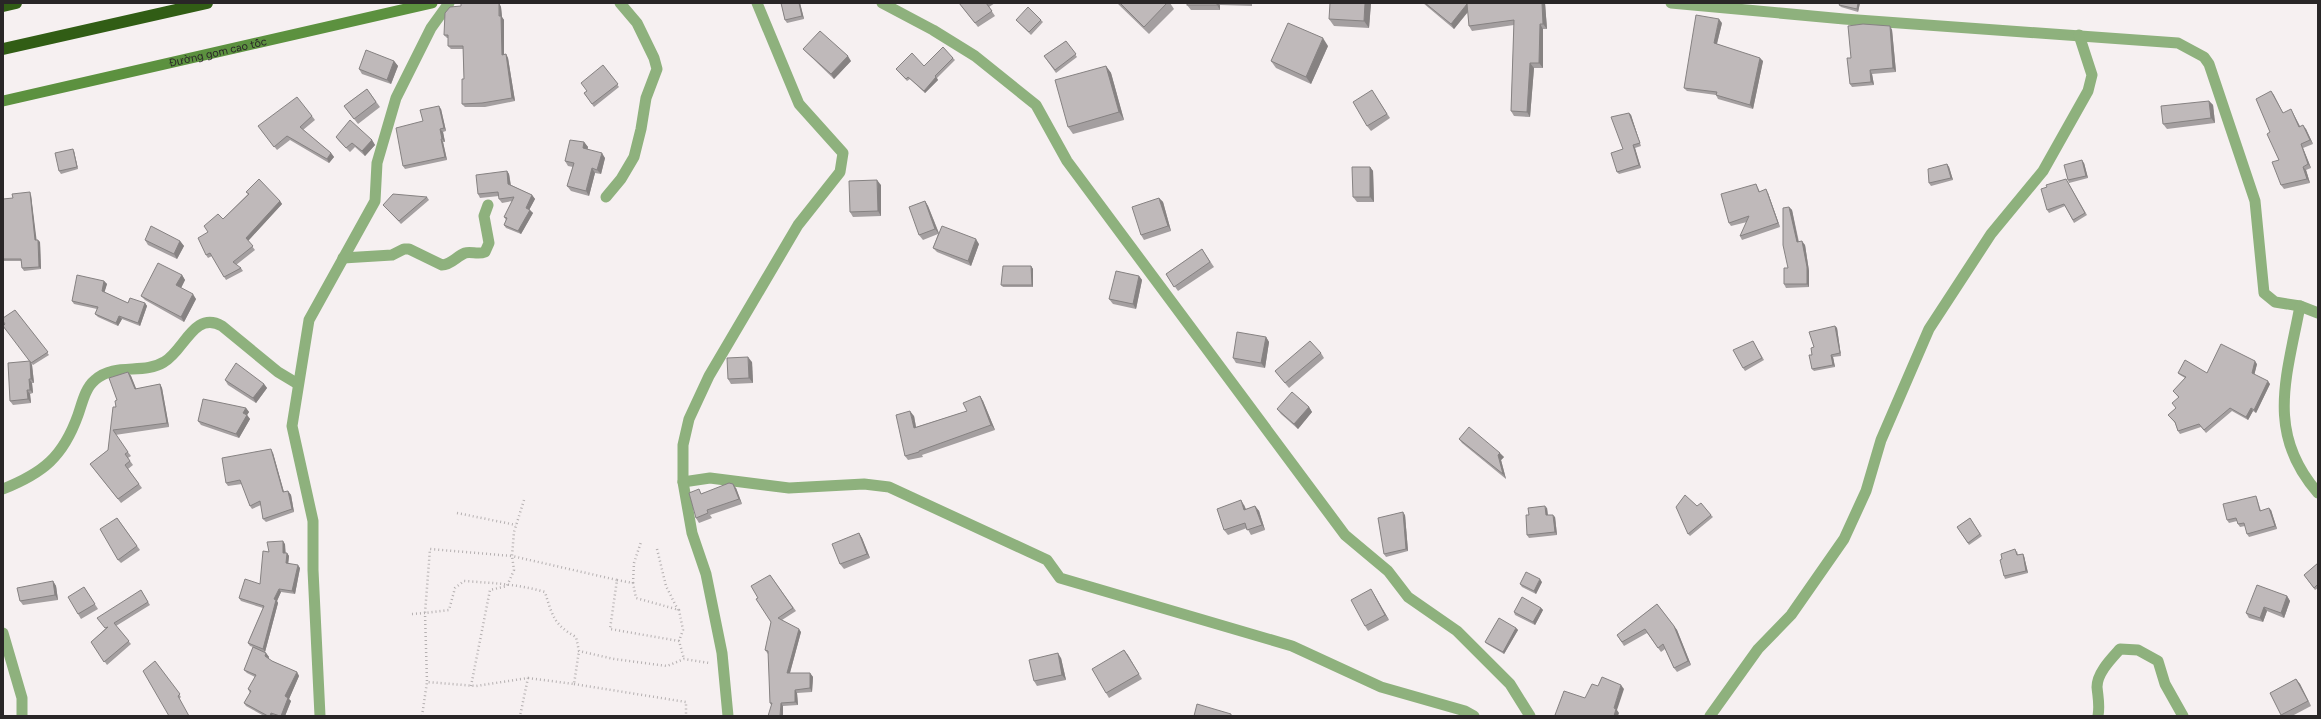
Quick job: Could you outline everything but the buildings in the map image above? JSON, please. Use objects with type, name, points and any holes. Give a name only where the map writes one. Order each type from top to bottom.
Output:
[{"type":"highway","points":[[3,6],[16,3]]},
{"type":"highway","points":[[3,49],[207,3]]},
{"type":"main road","name":"Đường gom cao tốc","points":[[3,101],[432,3]]},
{"type":"street","points":[[320,716],[312,570],[314,521],[292,426],[309,320],[374,201],[377,163],[396,98],[431,28],[449,3]]},
{"type":"street","points":[[606,197],[621,179],[634,158],[642,129],[646,98],[657,69],[654,58],[637,23],[620,3]]},
{"type":"street","points":[[728,716],[724,664],[706,574],[692,533],[683,482],[683,445],[689,419],[708,376],[798,225],[840,172],[843,153],[799,104],[757,3]]},
{"type":"street","points":[[882,3],[933,30],[975,56],[1036,105],[1067,161],[1345,536],[1388,571],[1408,597],[1458,631],[1510,684],[1530,716]]},
{"type":"street","points":[[1671,3],[1844,19],[2178,43],[2204,57],[2209,64],[2255,201],[2264,293],[2275,302],[2300,306],[2318,313]]},
{"type":"street","points":[[1710,716],[1758,649],[1791,615],[1844,539],[1866,491],[1881,440],[1929,329],[1991,234],[2043,171],[2088,91],[2092,75],[2079,35]]},
{"type":"street","points":[[343,258],[392,255],[404,249],[409,249],[442,265],[447,265],[464,254],[482,254],[485,252],[489,243],[484,222],[488,205]]},
{"type":"street","points":[[2300,306],[2284,388],[2284,418],[2288,444],[2296,464],[2318,493]]},
{"type":"street","points":[[3,489],[44,469],[60,451],[76,420],[90,386],[95,379],[120,369],[148,368],[164,363],[191,333],[206,322],[215,322],[222,326],[278,372],[298,384]]},
{"type":"street","points":[[683,482],[710,478],[789,488],[864,484],[889,487],[1047,560],[1060,578],[1292,646],[1381,687],[1464,711],[1474,716]]},
{"type":"street","points":[[3,634],[22,698],[22,716]]},
{"type":"street","points":[[2098,716],[2100,703],[2097,685],[2106,664],[2120,649],[2138,650],[2158,661],[2165,684],[2183,716]]},
{"type":"path","points":[[507,586],[514,570],[512,556],[516,526],[524,500]]},
{"type":"path","points":[[457,513],[516,526]]},
{"type":"path","points":[[641,542],[634,563],[633,583],[636,598],[679,610]]},
{"type":"path","points":[[422,716],[427,682],[426,613],[430,549],[512,556],[633,583]]},
{"type":"path","points":[[657,549],[666,586],[679,610],[683,630],[679,641],[684,659]]},
{"type":"path","points":[[617,580],[610,629],[679,641]]},
{"type":"path","points":[[412,614],[449,610],[455,588],[464,581],[507,586]]},
{"type":"path","points":[[471,686],[490,590],[515,584],[545,592],[552,616],[562,629],[576,637],[580,651],[574,684]]},
{"type":"path","points":[[580,651],[614,659],[667,666],[684,659],[724,664]]},
{"type":"path","points":[[427,682],[471,686],[528,678],[574,684],[686,702],[686,716]]},
{"type":"path","points":[[520,716],[528,678]]}]
